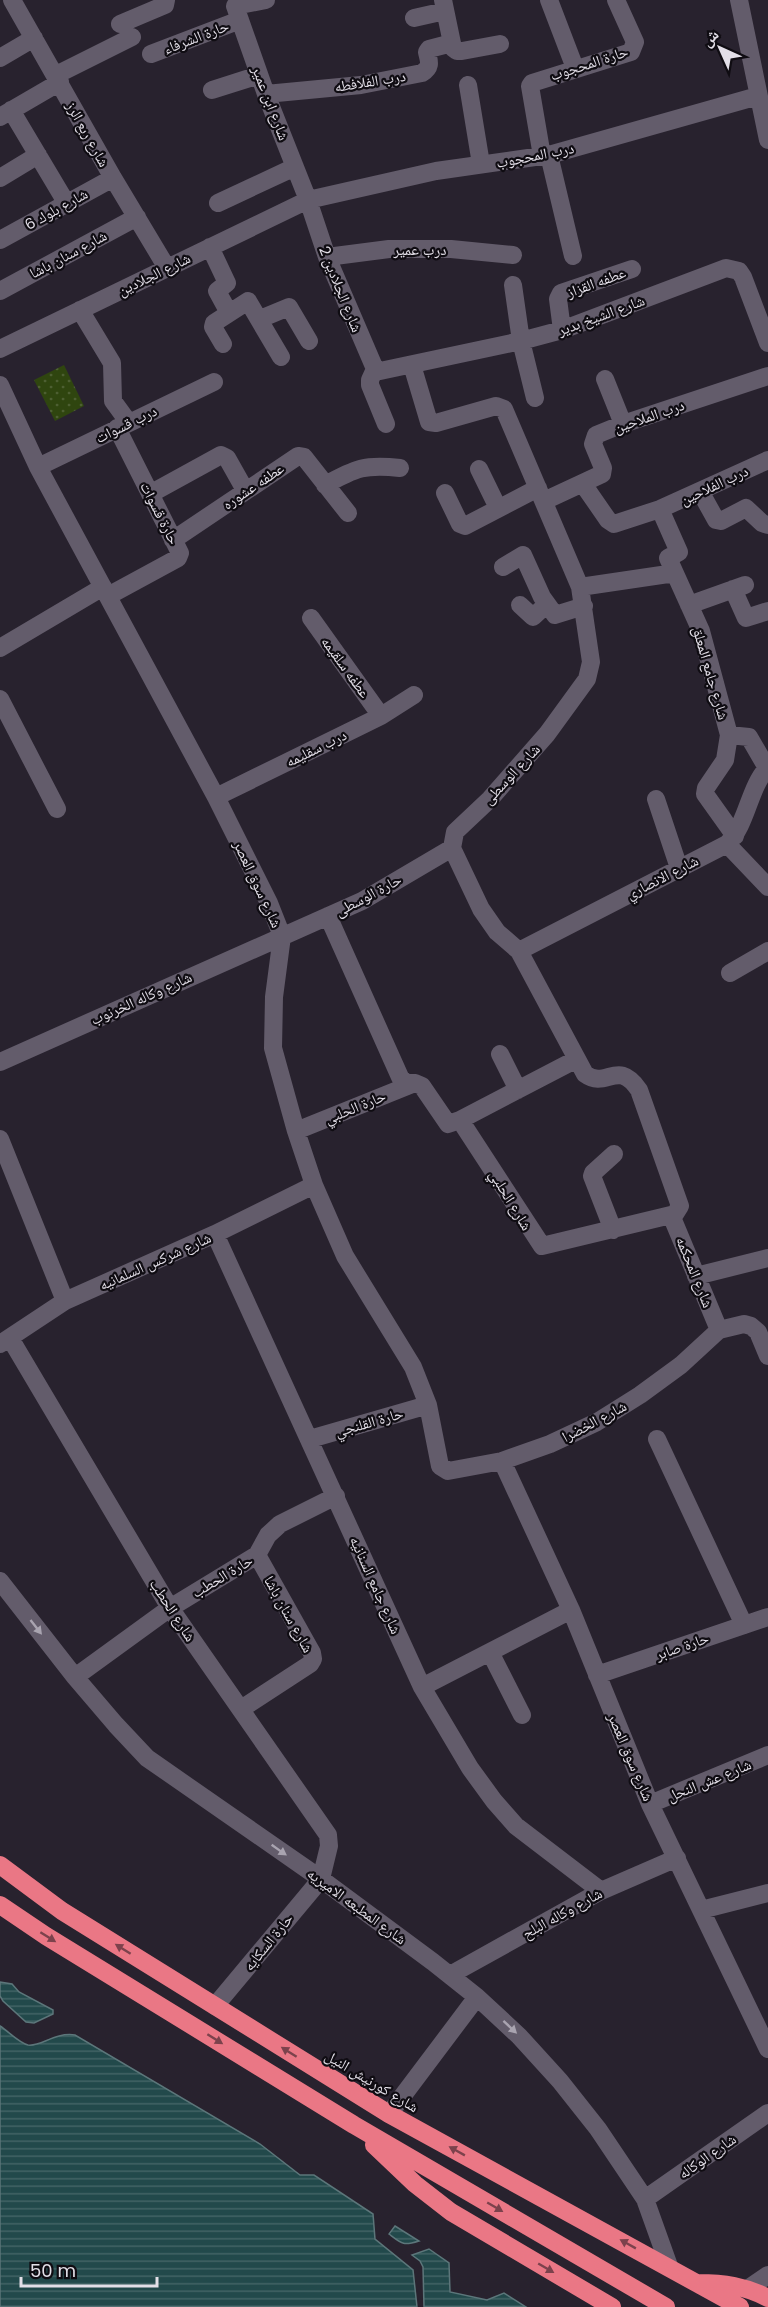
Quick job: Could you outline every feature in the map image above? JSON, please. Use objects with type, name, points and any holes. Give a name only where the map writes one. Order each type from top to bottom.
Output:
[{"type":"highway","name":"شارع كورنيش النيل","points":[[0,1865],[63,1911],[389,2114],[740,2307]]},
{"type":"highway","points":[[0,1905],[46,1936],[354,2125],[666,2307]]},
{"type":"highway","points":[[354,2125],[415,2184],[452,2212],[612,2307]]},
{"type":"highway","points":[[698,2283],[724,2283],[749,2288],[768,2298]]},
{"type":"street","name":"شارع ربع الرز","points":[[12,0],[113,178],[167,267]]},
{"type":"street","points":[[67,204],[38,155],[6,114],[165,5],[166,0]]},
{"type":"street","name":"حارة الشرفاء","points":[[152,54],[266,0]]},
{"type":"street","points":[[549,0],[575,68]]},
{"type":"street","name":"حارة المحجوب","points":[[545,156],[530,86],[535,80],[631,52],[635,42],[616,0]]},
{"type":"street","points":[[739,0],[768,140]]},
{"type":"street","points":[[414,18],[444,5],[453,48],[457,51],[500,44]]},
{"type":"street","name":"شارع ابن عمير","points":[[237,13],[308,200]]},
{"type":"street","points":[[0,58],[34,38]]},
{"type":"street","name":"درب الفلافطه","points":[[266,94],[361,85],[422,73],[426,71],[430,63],[428,50],[452,44]]},
{"type":"street","points":[[212,90],[259,75]]},
{"type":"street","points":[[468,86],[481,164]]},
{"type":"street","name":"درب المحجوب","points":[[308,200],[481,164],[545,156],[758,96]]},
{"type":"street","points":[[0,178],[38,155]]},
{"type":"street","points":[[545,156],[573,256]]},
{"type":"street","points":[[218,203],[296,167]]},
{"type":"street","name":"شارع بلوك 6","points":[[0,240],[113,178]]},
{"type":"street","name":"شارع الجلادين","points":[[0,349],[308,200]]},
{"type":"street","name":"شارع الجلادين 2","points":[[308,200],[327,257],[379,370]]},
{"type":"street","name":"شارع سنان باشا","points":[[0,291],[137,217]]},
{"type":"street","points":[[210,247],[227,283],[217,292],[229,313]]},
{"type":"street","name":"درب عمير","points":[[327,257],[399,249],[451,249],[513,255]]},
{"type":"street","name":"شارع الشيخ بدير","points":[[379,370],[412,365],[562,330],[726,268],[739,271],[768,343]]},
{"type":"street","name":"عطفه القزاز","points":[[562,330],[558,299],[561,293],[632,269]]},
{"type":"street","points":[[513,285],[521,341],[535,398]]},
{"type":"street","points":[[222,344],[213,325],[248,301],[281,357]]},
{"type":"street","points":[[260,319],[289,307],[309,341]]},
{"type":"street","name":"حارة قسوات","points":[[80,310],[112,363],[113,400],[150,494],[180,553],[178,558],[105,592]]},
{"type":"street","name":"شارع الوسطى","points":[[412,365],[429,422],[436,423],[496,406],[504,409],[580,587],[591,662],[587,679],[547,734],[490,799],[455,832],[452,848]]},
{"type":"street","points":[[379,370],[370,380],[370,385],[386,424]]},
{"type":"street","name":"درب الملاحين","points":[[445,493],[462,526],[465,526],[498,508],[583,484],[600,476],[603,471],[593,444],[594,438],[622,424],[768,376]]},
{"type":"street","points":[[606,379],[622,424]]},
{"type":"street","name":"درب قسوات","points":[[38,467],[214,382]]},
{"type":"street","name":"شارع سوق العصر","points":[[0,385],[38,467],[216,797],[269,903],[282,936],[273,997],[273,1048],[296,1131],[314,1185],[345,1256],[413,1367],[428,1405],[439,1463],[448,1471]]},
{"type":"street","points":[[150,494],[221,455],[227,458],[245,490]]},
{"type":"street","name":"عطفه عشوره","points":[[173,540],[298,456],[304,457],[348,513]]},
{"type":"street","name":"درب الفلاحين","points":[[583,484],[611,523],[660,509],[768,460]]},
{"type":"street","points":[[325,485],[347,472],[373,465],[400,468]]},
{"type":"street","points":[[479,469],[498,508]]},
{"type":"street","points":[[700,491],[716,520],[721,520],[746,508],[762,523],[768,525]]},
{"type":"street","points":[[580,587],[675,573],[668,558],[679,552],[660,509]]},
{"type":"street","points":[[503,567],[523,555],[547,604],[556,616],[584,606]]},
{"type":"street","name":"شارع جامع المعلق","points":[[675,573],[701,631],[729,735],[725,760],[705,794],[731,840]]},
{"type":"street","points":[[689,605],[739,587],[746,618],[768,611]]},
{"type":"street","points":[[0,648],[105,592]]},
{"type":"street","points":[[520,605],[533,617],[547,604]]},
{"type":"street","name":"عطفه سلقيمه","points":[[312,618],[381,716]]},
{"type":"street","name":"درب سقليمه","points":[[216,797],[381,716],[414,695]]},
{"type":"street","points":[[0,699],[57,809]]},
{"type":"street","points":[[729,735],[749,737],[767,768],[755,787],[731,840],[764,874]]},
{"type":"street","points":[[656,800],[680,868]]},
{"type":"street","name":"شارع الانصاري","points":[[519,951],[731,840]]},
{"type":"street","points":[[452,848],[481,909],[497,932],[519,951],[585,1074],[598,1080],[615,1074],[626,1076],[639,1090],[676,1210]]},
{"type":"street","name":"حارة الوسطى","points":[[282,936],[362,901],[452,848]]},
{"type":"street","points":[[328,916],[400,1077],[406,1083],[415,1083],[424,1089],[447,1123],[460,1120],[577,1059]]},
{"type":"street","name":"شارع وكاله الخرنوب","points":[[0,1062],[282,936]]},
{"type":"street","points":[[730,973],[768,951]]},
{"type":"street","points":[[500,1054],[518,1090]]},
{"type":"street","name":"حارة الحلبي","points":[[296,1131],[415,1083]]},
{"type":"street","name":"شارع الحلبي","points":[[460,1120],[540,1245],[546,1247],[613,1230],[676,1210]]},
{"type":"street","points":[[0,1138],[65,1301]]},
{"type":"street","points":[[613,1230],[592,1176],[614,1154]]},
{"type":"street","name":"شارع شركس السلمانيه","points":[[5,1341],[65,1301],[215,1234],[314,1185]]},
{"type":"street","name":"شارع المحكمه","points":[[676,1210],[696,1276],[719,1330]]},
{"type":"street","name":"شارع جامع السنانيه","points":[[215,1234],[422,1687],[470,1768],[516,1826],[601,1891]]},
{"type":"street","points":[[696,1276],[768,1258]]},
{"type":"street","points":[[719,1330],[744,1323],[751,1326],[758,1332],[768,1356]]},
{"type":"street","name":"شارع الخضرا","points":[[448,1471],[502,1461],[550,1444],[605,1417],[681,1365],[719,1330]]},
{"type":"street","name":"شارع الحطب","points":[[5,1341],[170,1608],[328,1835],[329,1846],[321,1879]]},
{"type":"street","name":"حارة القلنجي","points":[[310,1439],[428,1405]]},
{"type":"street","points":[[657,1439],[744,1625]]},
{"type":"street","name":"شارع سوق العصر","points":[[502,1461],[571,1610],[650,1804],[768,2049]]},
{"type":"street","name":"حارة الحطب","points":[[75,1677],[170,1608],[257,1555],[273,1530],[336,1496]]},
{"type":"street","name":"شارع سنان باشا","points":[[241,1709],[310,1664],[313,1659],[312,1653],[257,1555]]},
{"type":"street","name":"شارع المطبعه الاميريه","points":[[0,1581],[75,1677],[147,1758],[321,1879],[450,1975],[519,2036],[560,2081],[598,2129],[645,2199],[669,2266]]},
{"type":"street","points":[[422,1687],[571,1610]]},
{"type":"street","name":"حارة صابر","points":[[597,1675],[768,1617]]},
{"type":"street","points":[[490,1652],[522,1715]]},
{"type":"street","name":"شارع عش النحل","points":[[650,1804],[768,1755]]},
{"type":"street","name":"شارع وكاله البلح","points":[[450,1975],[601,1891],[677,1858]]},
{"type":"street","name":"حارة السكايه","points":[[216,2006],[321,1879]]},
{"type":"street","points":[[701,1910],[768,1893]]},
{"type":"street","points":[[389,2114],[477,1997]]},
{"type":"street","name":"شارع الوكاله","points":[[645,2199],[768,2113]]},
{"type":"street","points":[[749,2288],[768,2275]]},
{"type":"green space","points":[[64,365],[84,406],[55,421],[34,380]]},
{"type":"shaded area","points":[[0,1982],[12,1984],[19,1992],[53,2010],[53,2014],[34,2023],[26,2022],[3,2001],[0,1996]]},
{"type":"shaded area","points":[[0,2026],[28,2045],[38,2044],[54,2037],[75,2035],[260,2144],[300,2175],[314,2175],[373,2214],[375,2239],[413,2270],[417,2307],[0,2307]]},
{"type":"shaded area","points":[[395,2226],[419,2241],[406,2244],[397,2240],[389,2234]]},
{"type":"shaded area","points":[[429,2249],[449,2263],[450,2292],[487,2300],[504,2293],[526,2307],[424,2307],[423,2267],[420,2261],[412,2255]]}]
